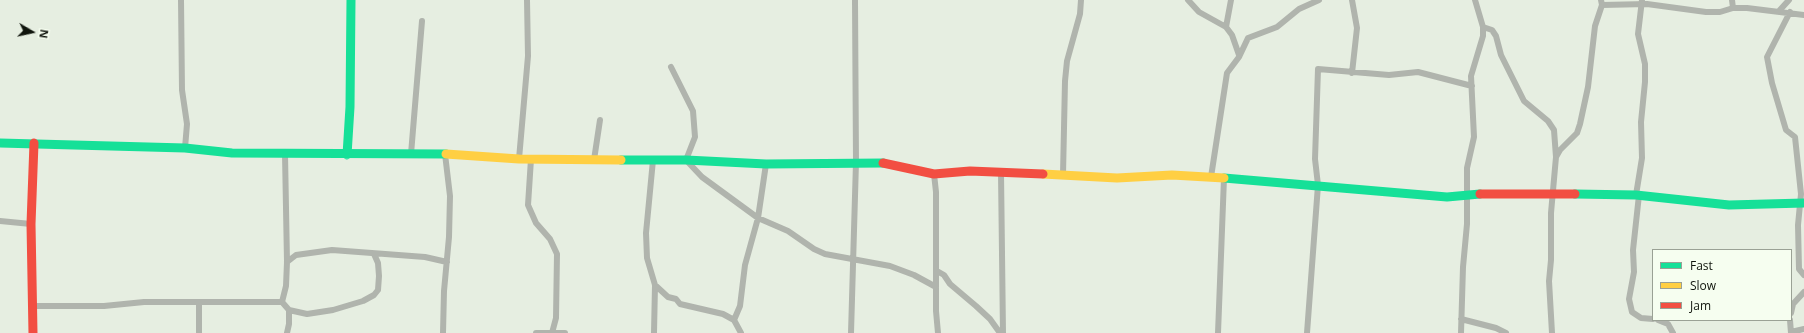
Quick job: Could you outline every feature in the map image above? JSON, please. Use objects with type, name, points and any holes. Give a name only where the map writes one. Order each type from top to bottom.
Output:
[{"type":"street","points":[[181,0],[182,90],[187,124],[185,148]]},
{"type":"street","points":[[347,155],[350,107],[351,0]]},
{"type":"street","points":[[519,159],[528,56],[527,0]]},
{"type":"street","points":[[851,333],[856,162],[855,0]]},
{"type":"street","points":[[1063,175],[1065,81],[1067,61],[1080,14],[1081,0]]},
{"type":"street","points":[[1188,0],[1199,12],[1226,27],[1235,40],[1240,57]]},
{"type":"street","points":[[1226,27],[1231,0]]},
{"type":"street","points":[[1211,177],[1227,73],[1240,57],[1248,38],[1277,26],[1299,9],[1319,0]]},
{"type":"street","points":[[1352,0],[1357,28],[1352,73]]},
{"type":"street","points":[[1461,333],[1468,195],[1467,168],[1474,137],[1471,76],[1483,36],[1484,27],[1475,0]]},
{"type":"street","points":[[1732,0],[1733,8]]},
{"type":"street","points":[[1780,11],[1789,0]]},
{"type":"street","points":[[1556,157],[1560,150],[1577,133],[1580,124],[1588,87],[1595,26],[1601,2],[1641,2],[1706,12],[1720,12],[1733,8],[1780,11],[1804,15]]},
{"type":"street","points":[[1641,2],[1638,34],[1645,64],[1645,82],[1641,122],[1642,158],[1634,250],[1634,272],[1629,299],[1632,312],[1641,318],[1652,319]]},
{"type":"street","points":[[1790,12],[1767,57],[1772,83],[1786,130],[1795,137],[1801,194],[1799,269],[1804,275]]},
{"type":"street","points":[[411,154],[422,21]]},
{"type":"street","points":[[1484,27],[1492,30],[1496,36],[1501,55],[1524,101],[1548,121],[1554,130],[1556,157],[1552,194],[1552,260],[1549,281],[1552,333]]},
{"type":"street","points":[[671,67],[693,111],[695,137],[686,160]]},
{"type":"street","points":[[1307,333],[1318,185],[1315,159],[1318,69],[1389,75],[1418,72],[1472,86]]},
{"type":"street","points":[[594,160],[600,120]]},
{"type":"street","points":[[0,143],[185,148],[232,153],[347,155],[445,154],[519,159],[686,160],[766,164],[856,162],[886,164],[934,174],[970,171],[1117,178],[1172,175],[1318,185],[1447,197],[1468,195],[1552,194],[1638,195],[1729,205],[1801,203]]},
{"type":"street","points":[[33,333],[31,224],[36,153],[34,143]]},
{"type":"street","points":[[282,302],[286,286],[287,262],[285,154]]},
{"type":"street","points":[[443,333],[450,196],[445,154]]},
{"type":"street","points":[[531,159],[528,205],[536,223],[550,239],[557,254],[556,318],[552,333]]},
{"type":"street","points":[[653,160],[646,232],[646,258],[655,285],[654,333]]},
{"type":"street","points":[[686,160],[702,177],[758,218],[788,231],[814,249],[825,254],[890,266],[914,275],[936,287]]},
{"type":"street","points":[[734,320],[740,306],[746,265],[758,218],[766,164]]},
{"type":"street","points":[[1001,173],[1004,333]]},
{"type":"street","points":[[934,174],[936,192],[936,311],[938,333]]},
{"type":"street","points":[[1218,333],[1224,178]]},
{"type":"street","points":[[0,221],[31,224]]},
{"type":"street","points":[[287,262],[296,254],[332,250],[425,257],[447,262]]},
{"type":"street","points":[[32,306],[104,306],[144,302],[282,302],[289,310],[307,314],[333,310],[363,301],[374,295],[378,290],[378,264],[374,254]]},
{"type":"street","points":[[937,271],[944,275],[950,284],[990,319],[1000,333]]},
{"type":"street","points":[[655,285],[668,297],[676,299],[680,304],[723,314],[734,320],[741,333]]},
{"type":"street","points":[[1792,308],[1793,304],[1804,292]]},
{"type":"street","points":[[199,303],[199,333]]},
{"type":"street","points":[[287,333],[289,324],[289,310]]},
{"type":"street","points":[[1461,319],[1496,328],[1506,333]]},
{"type":"street","points":[[1660,321],[1668,324],[1673,333]]},
{"type":"street","points":[[1790,321],[1791,333],[1804,329]]},
{"type":"street","points":[[536,333],[565,333]]},
{"type":"traffic: fast","points":[[347,155],[350,107],[351,0]]},
{"type":"traffic: fast","points":[[0,143],[185,148],[232,153],[446,154]]},
{"type":"traffic: fast","points":[[621,160],[686,160],[766,164],[883,163]]},
{"type":"traffic: fast","points":[[1224,178],[1447,197],[1480,194]]},
{"type":"traffic: fast","points":[[1575,194],[1636,195],[1729,205],[1804,203]]},
{"type":"traffic: slow","points":[[446,154],[519,159],[621,160]]},
{"type":"traffic: slow","points":[[1043,174],[1117,178],[1172,175],[1224,178]]},
{"type":"traffic: jam","points":[[33,333],[31,224],[34,143]]},
{"type":"traffic: jam","points":[[883,163],[934,174],[970,171],[1043,174]]},
{"type":"traffic: jam","points":[[1480,194],[1575,194]]}]
